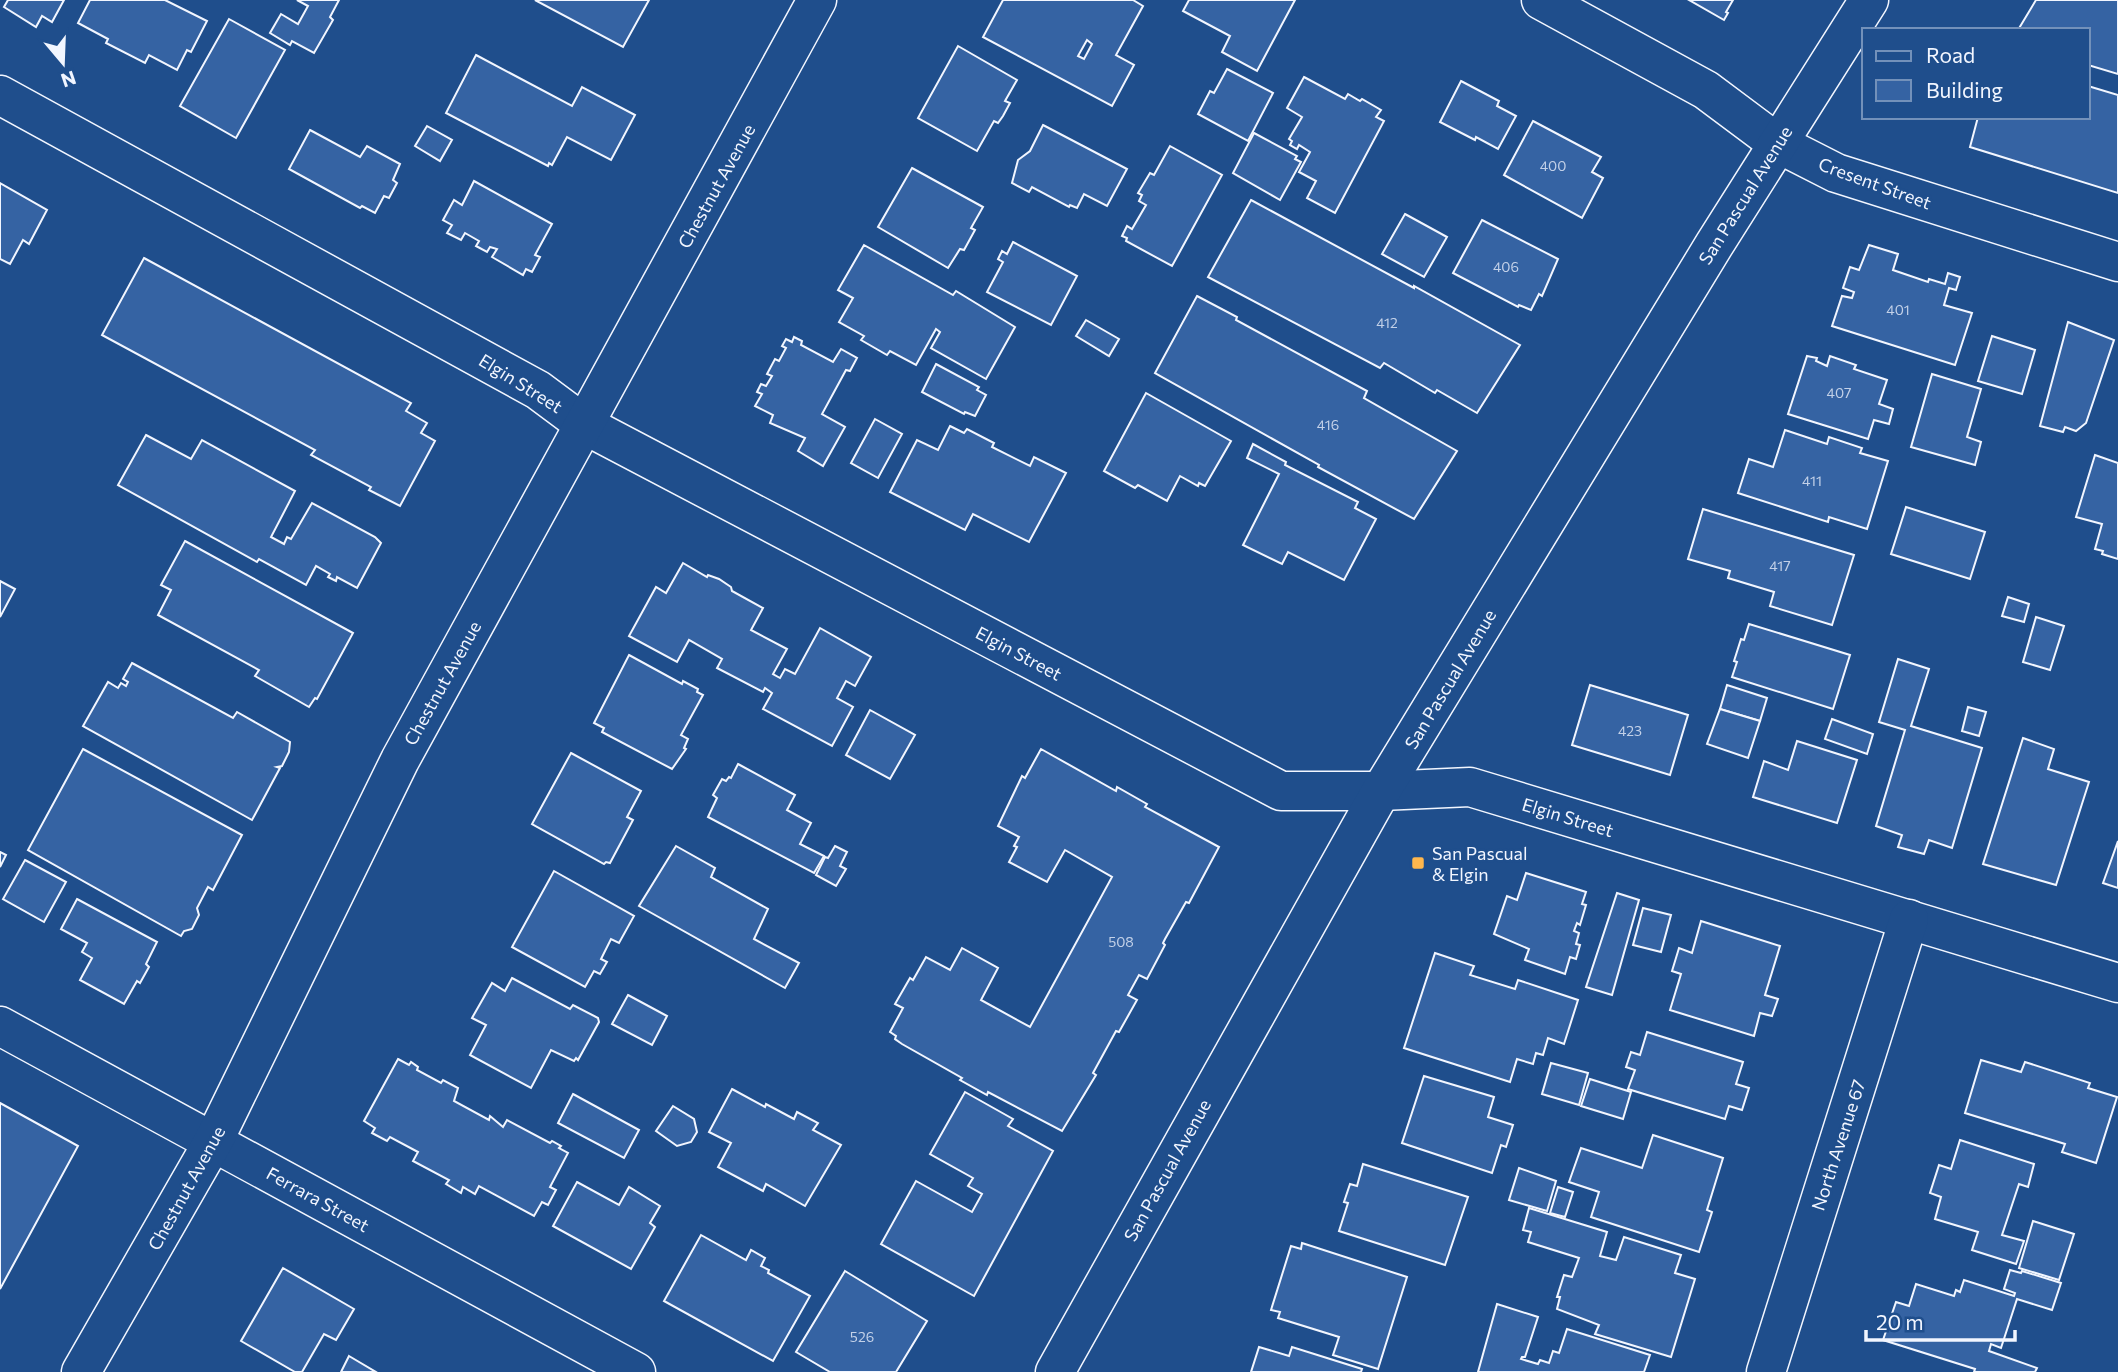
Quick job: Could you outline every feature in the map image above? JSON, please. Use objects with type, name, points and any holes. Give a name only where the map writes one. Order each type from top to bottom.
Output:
[{"type":"street","name":"Chestnut Avenue","points":[[81,1372],[213,1142],[400,760],[817,0]]},
{"type":"street","name":"Cresent Street","points":[[1541,0],[1706,90],[1777,143],[1836,173],[2118,262]]},
{"type":"street","name":"San Pascual Avenue","points":[[1055,1372],[1381,791],[1777,143],[1868,0]]},
{"type":"street","name":"Elgin Street","points":[[0,95],[538,390],[584,425],[1281,791],[1381,791],[1470,787],[2118,983]]},
{"type":"street","name":"North Avenue 67","points":[[1766,1372],[1909,919]]},
{"type":"street","name":"Ferrara Street","points":[[0,1026],[636,1372]]},
{"type":"building","points":[[8,0],[64,0],[52,22],[42,16],[36,27],[4,7]]},
{"type":"building","points":[[90,0],[165,0],[207,21],[191,52],[187,50],[177,70],[149,55],[145,63],[106,43],[108,39],[78,23]]},
{"type":"building","points":[[297,0],[339,0],[330,17],[333,20],[314,53],[292,41],[290,45],[270,33],[281,14],[298,24],[308,6]]},
{"type":"building","points":[[535,0],[649,0],[623,47]]},
{"type":"building","points":[[1003,0],[1133,0],[1143,6],[1116,55],[1134,65],[1112,106],[983,37]],"holes":[[[1087,40],[1092,44],[1084,59],[1078,56]]]},
{"type":"building","points":[[1189,0],[1295,0],[1257,71],[1222,52],[1230,36],[1183,11]]},
{"type":"building","points":[[1689,0],[1733,0],[1724,20]]},
{"type":"building","points":[[2036,0],[2118,0],[2118,74],[2090,66],[2090,28],[2019,28]]},
{"type":"building","points":[[229,19],[285,50],[236,138],[180,106]]},
{"type":"building","points":[[958,46],[1017,80],[1005,101],[1010,103],[1003,116],[998,123],[994,121],[977,151],[918,118]]},
{"type":"building","points":[[476,55],[572,106],[582,87],[635,115],[611,160],[567,137],[552,165],[549,163],[548,166],[446,113]]},
{"type":"building","points":[[1227,69],[1273,93],[1248,141],[1198,114],[1210,91],[1214,93]]},
{"type":"building","points":[[1304,77],[1345,99],[1348,94],[1360,101],[1362,99],[1381,110],[1376,117],[1384,121],[1335,213],[1307,198],[1316,181],[1299,172],[1310,152],[1299,145],[1297,149],[1290,145],[1292,141],[1289,139],[1302,117],[1287,108]]},
{"type":"building","points":[[1461,81],[1499,101],[1497,106],[1516,116],[1498,149],[1440,122]]},
{"type":"building","points":[[2090,87],[2118,95],[2118,193],[1970,147],[1977,119],[2090,119]]},
{"type":"building","points":[[1533,121],[1601,157],[1592,172],[1603,178],[1582,218],[1504,175]]},
{"type":"building","points":[[1043,125],[1127,169],[1107,206],[1084,194],[1077,208],[1070,205],[1069,207],[1032,187],[1029,192],[1012,183],[1018,160],[1030,151]]},
{"type":"building","points":[[427,126],[452,140],[440,161],[415,146]]},
{"type":"building","points":[[310,130],[360,157],[367,146],[400,164],[393,180],[397,183],[389,198],[384,196],[375,213],[362,206],[360,208],[289,169]]},
{"type":"building","points":[[1254,133],[1297,156],[1295,159],[1301,162],[1280,200],[1233,173]]},
{"type":"building","points":[[1170,146],[1222,175],[1172,266],[1126,241],[1127,238],[1122,236],[1127,226],[1132,229],[1146,205],[1139,201],[1142,195],[1138,193],[1150,173],[1154,175]]},
{"type":"building","points":[[912,168],[983,207],[971,228],[975,230],[964,250],[960,249],[948,268],[878,227]]},
{"type":"building","points":[[474,181],[552,224],[535,255],[540,257],[532,272],[526,269],[523,275],[492,257],[497,249],[490,247],[487,252],[476,246],[479,241],[465,233],[461,240],[447,233],[452,225],[443,220],[454,200],[462,205]]},
{"type":"building","points":[[0,183],[47,210],[29,244],[23,240],[10,264],[0,259]]},
{"type":"building","points":[[1251,200],[1520,345],[1477,413],[1437,390],[1435,393],[1384,363],[1380,368],[1208,277]]},
{"type":"building","points":[[1405,214],[1447,237],[1424,277],[1382,254]]},
{"type":"building","points":[[1482,220],[1558,259],[1542,296],[1539,294],[1531,310],[1519,305],[1518,307],[1453,273]]},
{"type":"building","points":[[1013,242],[1077,276],[1051,325],[987,292],[1003,262],[998,259],[1002,251],[1007,254]]},
{"type":"building","points":[[864,245],[953,295],[956,291],[1015,327],[986,379],[931,348],[940,332],[936,329],[916,365],[890,351],[887,355],[861,340],[864,336],[839,322],[853,298],[838,290]]},
{"type":"building","points":[[1869,245],[1898,254],[1893,270],[1928,282],[1929,279],[1945,284],[1948,273],[1960,277],[1956,290],[1949,288],[1944,305],[1972,313],[1955,365],[1832,326],[1842,296],[1852,298],[1854,292],[1843,288],[1850,267],[1859,270]]},
{"type":"building","points":[[144,258],[411,403],[406,411],[427,423],[421,433],[435,441],[400,506],[311,455],[315,450],[102,335]]},
{"type":"building","points":[[1197,296],[1367,391],[1364,398],[1457,451],[1414,519],[1155,373]]},
{"type":"building","points":[[1086,320],[1119,339],[1109,356],[1076,336]]},
{"type":"building","points":[[2068,322],[2114,340],[2086,423],[2076,431],[2065,427],[2063,432],[2040,426]]},
{"type":"building","points":[[1992,336],[2035,350],[2022,394],[1978,381]]},
{"type":"building","points":[[794,337],[802,341],[801,345],[833,362],[841,349],[857,358],[850,371],[846,370],[822,414],[845,427],[823,466],[798,451],[805,438],[770,423],[773,415],[755,406],[762,394],[757,392],[761,384],[766,386],[772,376],[767,374],[775,359],[779,361],[786,348],[782,346],[786,339],[792,342]]},
{"type":"building","points":[[1807,356],[1817,358],[1816,361],[1827,366],[1830,356],[1856,365],[1854,369],[1887,380],[1879,404],[1893,409],[1889,424],[1874,420],[1868,439],[1788,414]]},
{"type":"building","points":[[936,364],[979,387],[977,390],[986,395],[975,416],[965,412],[964,414],[922,392]]},
{"type":"building","points":[[1932,374],[1981,389],[1967,437],[1981,442],[1975,465],[1911,447]]},
{"type":"building","points":[[1146,393],[1231,441],[1205,486],[1199,483],[1198,486],[1180,476],[1167,501],[1104,471]]},
{"type":"building","points":[[875,419],[902,434],[878,478],[851,463]]},
{"type":"building","points":[[950,426],[964,433],[967,429],[994,443],[992,447],[1030,466],[1034,457],[1066,473],[1029,542],[973,514],[965,530],[890,492],[917,440],[938,450]]},
{"type":"building","points":[[1785,430],[1827,444],[1829,437],[1862,448],[1860,453],[1888,461],[1867,529],[1829,517],[1828,522],[1738,493],[1749,459],[1773,467]]},
{"type":"building","points":[[146,435],[191,459],[202,440],[295,491],[271,537],[284,544],[287,537],[291,539],[312,503],[375,537],[381,543],[357,588],[337,577],[336,581],[328,577],[330,574],[316,566],[306,585],[259,559],[257,562],[118,485]]},
{"type":"building","points":[[1253,444],[1286,462],[1285,465],[1358,502],[1355,508],[1376,519],[1344,580],[1288,552],[1282,564],[1243,545],[1279,474],[1247,458]]},
{"type":"building","points":[[2095,455],[2118,463],[2118,559],[2095,549],[2102,524],[2076,517]]},
{"type":"building","points":[[1906,507],[1985,532],[1970,579],[1891,554]]},
{"type":"building","points":[[1703,509],[1854,555],[1832,625],[1770,606],[1774,592],[1728,578],[1730,571],[1688,559]]},
{"type":"building","points":[[185,541],[353,633],[317,699],[315,698],[309,707],[255,676],[259,670],[158,615],[171,590],[161,585]]},
{"type":"building","points":[[683,563],[707,577],[708,575],[719,579],[731,587],[732,591],[763,608],[751,630],[787,649],[773,674],[780,678],[785,669],[795,674],[820,628],[871,657],[855,686],[846,681],[837,698],[853,707],[832,746],[763,709],[772,693],[765,688],[763,692],[717,668],[722,659],[689,640],[677,662],[629,636],[656,587],[666,593]]},
{"type":"building","points":[[0,581],[15,589],[0,617]]},
{"type":"building","points":[[2008,597],[2029,604],[2024,622],[2002,616]]},
{"type":"building","points":[[2036,617],[2064,626],[2050,670],[2023,662]]},
{"type":"building","points":[[1749,624],[1850,655],[1833,709],[1732,677],[1741,639],[1744,640]]},
{"type":"building","points":[[629,655],[682,684],[683,681],[698,689],[697,692],[703,695],[681,735],[688,739],[684,748],[686,749],[672,769],[602,732],[604,728],[594,723]]},
{"type":"building","points":[[1898,659],[1929,669],[1911,726],[1982,748],[1952,848],[1929,840],[1924,854],[1898,847],[1902,835],[1876,826],[1905,730],[1879,722]]},
{"type":"building","points":[[132,663],[233,718],[237,712],[290,742],[289,752],[282,766],[277,767],[280,768],[252,820],[83,726],[108,682],[118,688],[121,683],[126,686],[128,682],[123,679]]},
{"type":"building","points":[[1590,685],[1688,715],[1670,775],[1572,745]]},
{"type":"building","points":[[1727,685],[1767,698],[1760,721],[1720,709]]},
{"type":"building","points":[[1968,707],[1986,712],[1979,736],[1962,731]]},
{"type":"building","points":[[1720,709],[1760,721],[1748,758],[1707,744]]},
{"type":"building","points":[[870,710],[915,735],[890,779],[846,755]]},
{"type":"building","points":[[1832,719],[1873,734],[1867,754],[1825,739]]},
{"type":"building","points":[[2023,738],[2054,749],[2048,769],[2089,782],[2056,885],[1983,864]]},
{"type":"building","points":[[1797,741],[1857,760],[1837,823],[1753,797],[1764,761],[1788,770]]},
{"type":"building","points":[[83,749],[242,835],[213,890],[208,887],[197,908],[199,915],[192,929],[184,931],[181,936],[28,850]]},
{"type":"building","points":[[1041,749],[1116,791],[1117,787],[1147,804],[1145,807],[1219,847],[1189,903],[1186,902],[1165,939],[1165,945],[1147,979],[1139,975],[1128,995],[1137,1000],[1119,1032],[1116,1031],[1093,1073],[1096,1075],[1062,1131],[960,1080],[962,1078],[902,1044],[890,1032],[903,1008],[895,1004],[926,957],[950,970],[962,948],[998,968],[981,1000],[1030,1027],[1112,877],[1065,850],[1047,882],[1009,862],[1019,837],[998,826],[1022,776],[1025,778]]},
{"type":"building","points":[[571,753],[641,791],[627,817],[633,820],[610,863],[604,864],[532,824]]},
{"type":"building","points":[[738,764],[795,795],[787,810],[811,823],[800,844],[824,856],[814,873],[708,817],[717,798],[713,795],[722,779],[726,781],[731,778]]},
{"type":"building","points":[[2118,841],[2118,888],[2103,883]]},
{"type":"building","points":[[676,846],[715,868],[711,877],[768,909],[754,939],[799,963],[785,988],[639,906]]},
{"type":"building","points":[[835,846],[847,852],[840,866],[846,869],[836,886],[816,875],[825,857],[828,858]]},
{"type":"building","points":[[0,852],[6,855],[0,867]]},
{"type":"building","points":[[25,860],[66,882],[44,922],[3,899]]},
{"type":"building","points":[[554,871],[634,916],[619,943],[611,939],[601,959],[607,962],[600,974],[594,971],[585,987],[512,947]]},
{"type":"building","points":[[1526,873],[1586,892],[1582,904],[1586,905],[1580,925],[1577,923],[1574,931],[1579,933],[1576,944],[1580,945],[1576,959],[1570,957],[1565,974],[1525,960],[1529,949],[1494,934],[1507,896],[1517,900]]},
{"type":"building","points":[[1617,893],[1639,900],[1612,995],[1586,987]]},
{"type":"building","points":[[77,899],[157,942],[146,964],[149,967],[140,983],[137,981],[124,1004],[80,980],[92,958],[82,952],[87,943],[61,929]]},
{"type":"building","points":[[1643,908],[1671,915],[1661,952],[1633,945]]},
{"type":"building","points":[[1701,921],[1780,946],[1765,995],[1778,999],[1772,1016],[1760,1013],[1754,1036],[1670,1010],[1681,974],[1672,971],[1679,948],[1692,953]]},
{"type":"building","points":[[1435,953],[1474,966],[1470,975],[1515,989],[1518,980],[1578,1000],[1564,1044],[1548,1038],[1543,1055],[1536,1053],[1533,1064],[1517,1059],[1510,1082],[1404,1048]]},
{"type":"building","points":[[512,978],[570,1009],[573,1005],[598,1018],[599,1022],[578,1060],[576,1058],[574,1061],[551,1050],[531,1088],[470,1055],[486,1025],[472,1018],[492,983],[505,991]]},
{"type":"building","points":[[628,995],[667,1016],[652,1045],[612,1024]]},
{"type":"building","points":[[1647,1032],[1743,1062],[1736,1084],[1749,1088],[1742,1110],[1729,1106],[1725,1119],[1628,1089],[1635,1070],[1626,1067],[1631,1052],[1640,1055]]},
{"type":"building","points":[[398,1059],[409,1065],[411,1062],[418,1067],[417,1070],[441,1083],[443,1080],[458,1088],[454,1101],[489,1120],[490,1116],[503,1127],[507,1120],[561,1146],[559,1148],[568,1153],[550,1187],[556,1190],[548,1205],[542,1202],[534,1216],[479,1186],[475,1194],[463,1187],[461,1193],[446,1184],[449,1180],[413,1161],[418,1152],[390,1137],[387,1141],[372,1133],[375,1128],[364,1121]]},
{"type":"building","points":[[1981,1060],[2021,1072],[2025,1062],[2090,1083],[2088,1088],[2117,1097],[2096,1163],[2062,1152],[2065,1144],[1965,1113]]},
{"type":"building","points":[[1551,1063],[1588,1073],[1579,1105],[1542,1094]]},
{"type":"building","points":[[1424,1076],[1494,1097],[1488,1117],[1513,1125],[1506,1147],[1501,1145],[1492,1173],[1402,1143]]},
{"type":"building","points":[[1590,1079],[1631,1092],[1623,1119],[1581,1106]]},
{"type":"building","points":[[732,1089],[794,1119],[797,1112],[818,1123],[813,1130],[841,1145],[805,1206],[766,1184],[763,1191],[718,1167],[731,1143],[709,1132]]},
{"type":"building","points":[[965,1092],[1013,1119],[1008,1126],[1053,1151],[974,1296],[881,1244],[916,1181],[972,1212],[982,1194],[968,1186],[973,1178],[930,1154]]},
{"type":"building","points":[[573,1094],[639,1130],[624,1158],[558,1123]]},
{"type":"building","points":[[0,1103],[78,1146],[0,1289]]},
{"type":"building","points":[[673,1106],[694,1119],[697,1132],[691,1142],[677,1146],[656,1131]]},
{"type":"building","points":[[1653,1135],[1723,1158],[1707,1210],[1712,1212],[1699,1252],[1591,1217],[1599,1192],[1569,1182],[1581,1148],[1642,1168]]},
{"type":"building","points":[[1960,1140],[2034,1164],[2028,1187],[2019,1184],[2002,1235],[2024,1241],[2016,1264],[1972,1250],[1978,1232],[1935,1219],[1941,1197],[1930,1193],[1939,1165],[1951,1169]]},
{"type":"building","points":[[1363,1164],[1468,1197],[1445,1265],[1339,1231],[1348,1203],[1344,1202],[1350,1184],[1357,1186]]},
{"type":"building","points":[[1519,1168],[1556,1181],[1547,1211],[1509,1200]]},
{"type":"building","points":[[577,1182],[619,1205],[629,1187],[660,1206],[650,1223],[655,1227],[631,1269],[553,1226]]},
{"type":"building","points":[[1558,1187],[1573,1192],[1565,1217],[1550,1213]]},
{"type":"building","points":[[1529,1208],[1607,1232],[1600,1256],[1616,1260],[1624,1237],[1681,1255],[1675,1273],[1695,1279],[1671,1357],[1595,1334],[1599,1325],[1557,1309],[1560,1297],[1557,1297],[1564,1275],[1572,1277],[1579,1258],[1528,1242],[1531,1232],[1523,1230]]},
{"type":"building","points":[[2033,1221],[2074,1234],[2059,1280],[2019,1268]]},
{"type":"building","points":[[701,1235],[746,1260],[751,1250],[765,1258],[761,1266],[769,1270],[768,1273],[810,1296],[773,1361],[664,1301]]},
{"type":"building","points":[[1302,1243],[1407,1277],[1378,1369],[1333,1355],[1339,1337],[1278,1318],[1280,1312],[1271,1310],[1291,1246],[1301,1249]]},
{"type":"building","points":[[283,1268],[354,1309],[336,1340],[324,1334],[302,1372],[295,1372],[241,1341]]},
{"type":"building","points":[[2010,1270],[2061,1283],[2052,1310],[2017,1299],[2001,1348],[1991,1344],[1989,1351],[2037,1368],[2035,1372],[1974,1372],[1975,1369],[1883,1340],[1896,1302],[1909,1306],[1916,1284],[1954,1296],[1956,1290],[1960,1292],[1964,1280],[2014,1296],[2015,1293],[2004,1289]]},
{"type":"building","points":[[845,1271],[927,1321],[896,1372],[830,1372],[796,1352]]},
{"type":"building","points":[[1497,1304],[1538,1317],[1525,1357],[1521,1359],[1538,1364],[1540,1360],[1549,1363],[1553,1351],[1559,1353],[1567,1329],[1650,1355],[1644,1372],[1478,1372]]},
{"type":"building","points":[[1259,1347],[1289,1356],[1292,1347],[1362,1369],[1361,1372],[1251,1372]]},
{"type":"building","points":[[349,1356],[376,1372],[341,1372]]},
{"type":"place","name":"San Pascual & Elgin","points":[[1418,863]]}]
